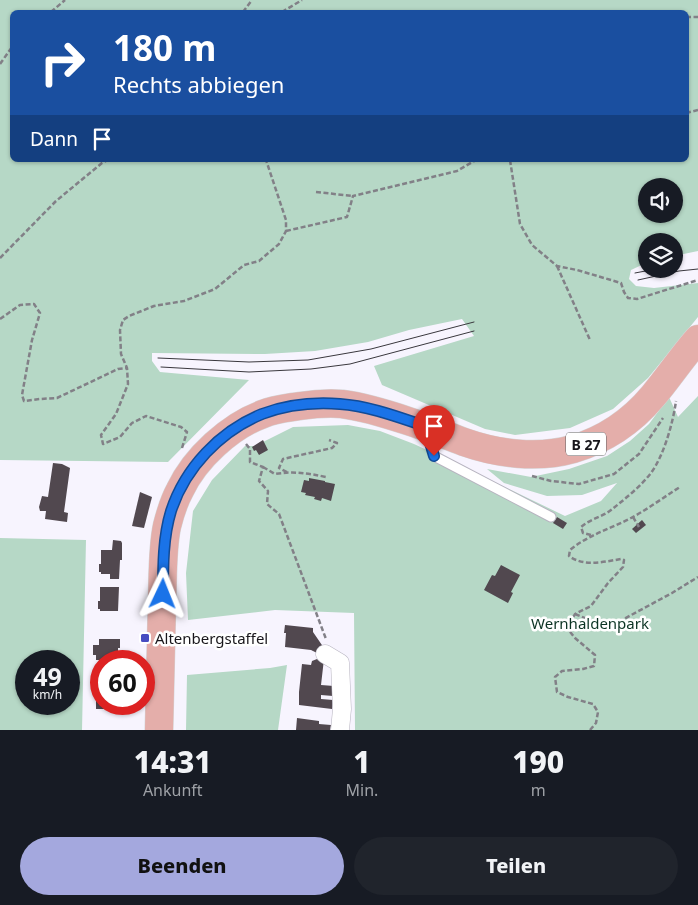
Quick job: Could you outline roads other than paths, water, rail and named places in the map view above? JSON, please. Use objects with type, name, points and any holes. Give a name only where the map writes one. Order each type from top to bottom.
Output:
[{"type":"main road","name":"B 27","points":[[159,730],[165,542],[171,511],[191,471],[210,449],[235,429],[263,414],[284,408],[314,404],[342,404],[375,410],[425,426],[464,442],[495,451],[526,454],[572,449],[618,428],[637,412],[652,397],[698,339]]},
{"type":"street","points":[[325,646],[340,663],[342,709],[340,730]]},
{"type":"lane","points":[[425,426],[434,456],[551,517]]},
{"type":"tram line","points":[[638,280],[698,269]]},
{"type":"tram line","points":[[158,358],[249,362],[308,360],[371,349],[474,322]]},
{"type":"tram line","points":[[161,367],[249,372],[311,369],[350,364],[474,331]]},
{"type":"place","name":"Altenbergstaffel","points":[[145,638]]},
{"type":"park label","name":"Wernhaldenpark","points":[[590,623]]}]
